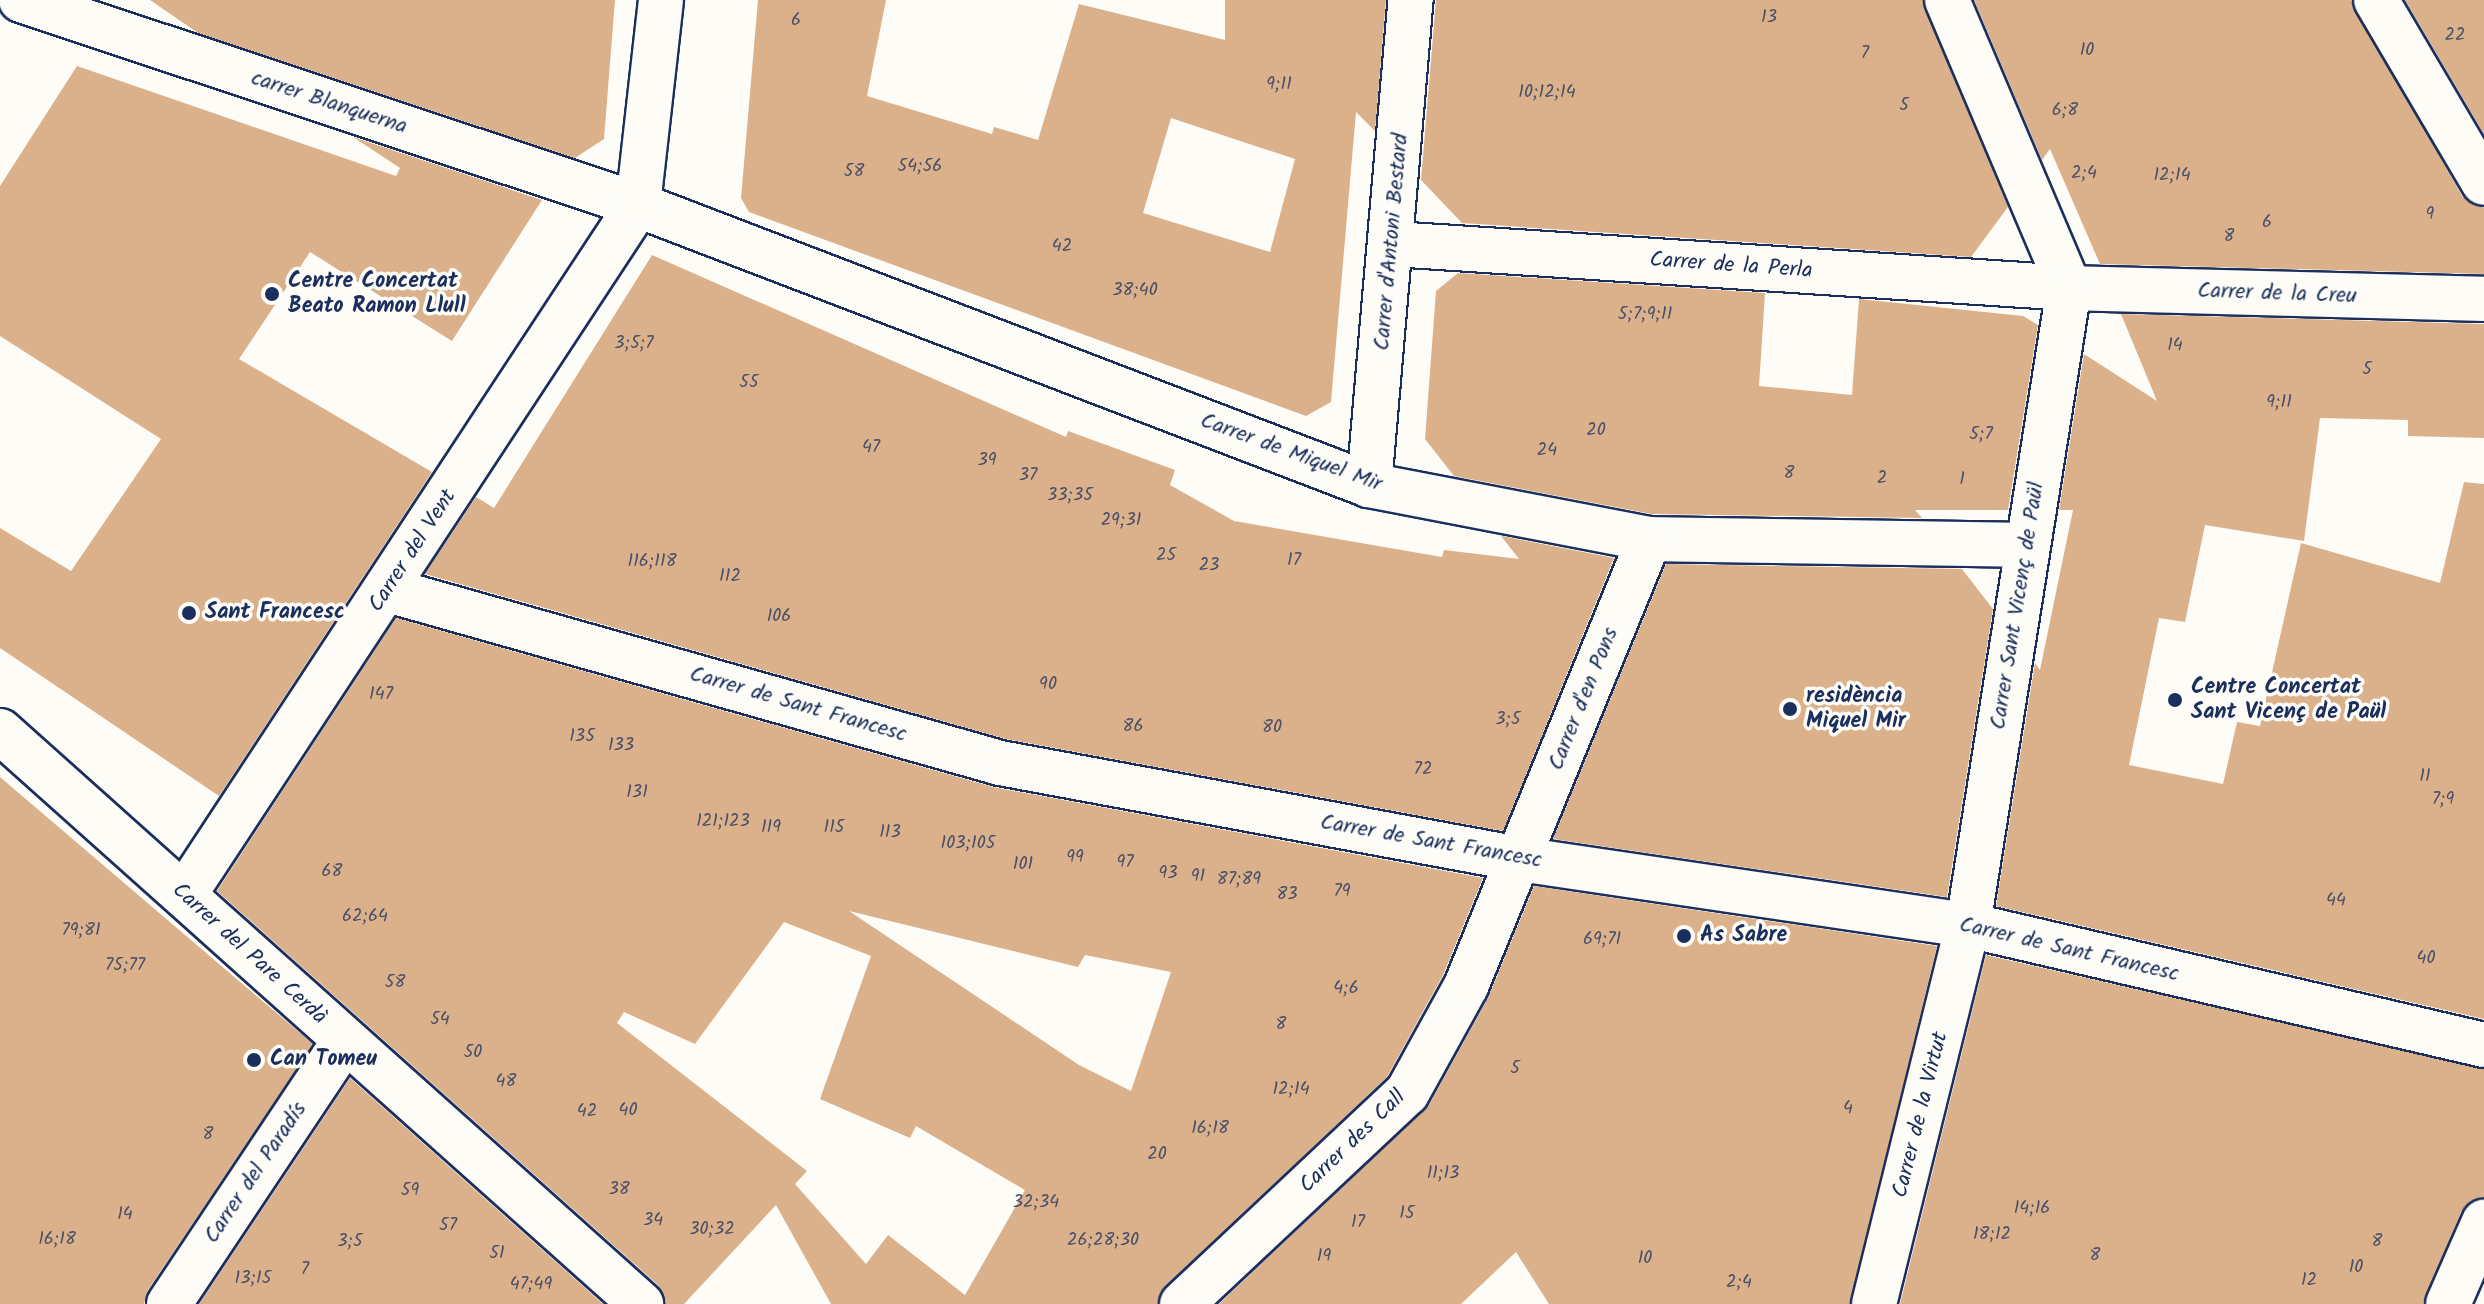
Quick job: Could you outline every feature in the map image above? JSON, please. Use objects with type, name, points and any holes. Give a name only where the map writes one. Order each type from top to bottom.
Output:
[{"type":"street","name":"carrer Blanquerna","points":[[21,0],[78,10],[638,205]]},
{"type":"street","points":[[638,205],[661,0]]},
{"type":"street","name":"Carrer d'Antoni Bestard","points":[[1369,485],[1393,244],[1411,0]]},
{"type":"street","points":[[1947,0],[2069,288]]},
{"type":"street","points":[[2376,0],[2484,183]]},
{"type":"street","name":"Carrer de Miquel Mir","points":[[638,205],[1369,485],[1649,539],[2027,545]]},
{"type":"street","name":"Carrer del Vent","points":[[184,895],[388,590],[638,205]]},
{"type":"street","name":"Carrer de la Perla","points":[[1393,244],[2069,288]]},
{"type":"street","name":"Carrer de la Creu","points":[[2069,288],[2484,299]]},
{"type":"street","name":"Carrer Sant Vicenç de Paül","points":[[1968,925],[2069,288]]},
{"type":"street","name":"Carrer d'en Pons","points":[[1519,859],[1649,539]]},
{"type":"street","name":"Carrer de Sant Francesc","points":[[388,590],[1000,763],[1519,859],[1968,925],[2484,1045]]},
{"type":"street","name":"Carrer del Pare Cerdà","points":[[0,731],[344,1042],[641,1304]]},
{"type":"street","name":"Carrer des Call","points":[[1209,1295],[1407,1093],[1466,986],[1519,859]]},
{"type":"street","name":"Carrer de la Virtut","points":[[1874,1304],[1968,925]]},
{"type":"street","name":"Carrer del Paradís","points":[[169,1304],[344,1042]]},
{"type":"street","points":[[2448,1304],[2484,1222]]},
{"type":"building","points":[[150,0],[615,0],[604,139],[575,158],[198,33]]},
{"type":"building","points":[[758,0],[886,0],[867,96],[992,134],[994,127],[1038,140],[1079,4],[1225,40],[1225,0],[1386,0],[1375,131],[1356,112],[1331,402],[1306,416],[749,212],[741,198]],"holes":[[[1171,118],[1295,159],[1270,252],[1143,213]]]},
{"type":"building","points":[[1436,0],[1923,0],[2008,207],[1971,257],[1462,223],[1421,180]]},
{"type":"building","points":[[1974,0],[2351,0],[2462,196],[2484,208],[2484,274],[2100,264],[2050,149],[2042,160]]},
{"type":"building","points":[[2405,0],[2484,0],[2484,134]]},
{"type":"building","points":[[77,66],[396,176],[400,168],[353,137],[542,200],[452,341],[310,252],[239,359],[432,472],[219,796],[0,648],[0,528],[71,571],[161,439],[0,336],[0,186]]},
{"type":"building","points":[[652,255],[1066,437],[1068,431],[1175,470],[1170,485],[1234,521],[1442,557],[1444,550],[1519,559],[1501,536],[1614,558],[1503,831],[1006,739],[425,574],[476,497],[494,508]]},
{"type":"building","points":[[1458,273],[1765,293],[1759,386],[1852,395],[1859,299],[2023,316],[2038,325],[2008,510],[1915,510],[1922,518],[1652,514],[1454,476],[1425,439],[1436,291]]},
{"type":"building","points":[[2121,314],[2484,324],[2484,438],[2408,436],[2408,420],[2320,418],[2304,541],[2205,525],[2185,622],[2159,618],[2129,765],[2223,784],[2237,722],[2260,726],[2301,543],[2440,583],[2464,482],[2484,484],[2484,1019],[1996,906],[2035,663],[2040,670],[2073,510],[2059,510],[2084,354],[2157,401]]},
{"type":"building","name":"residència Miquel Mir","points":[[1666,564],[1962,569],[1993,609],[1947,897],[1553,839]]},
{"type":"building","points":[[396,618],[993,787],[1483,878],[1443,975],[1387,1077],[1165,1286],[1158,1304],[831,1304],[776,1205],[684,1304],[665,1304],[658,1285],[217,891]],"holes":[[[849,911],[1078,967],[1085,955],[1171,972],[1131,1091],[1079,1065]],[[784,922],[871,956],[820,1099],[910,1138],[916,1126],[1025,1190],[965,1295],[888,1235],[866,1264],[795,1184],[807,1171],[617,1023],[624,1012],[695,1044]]]},
{"type":"building","points":[[0,777],[313,1044],[148,1290],[144,1304],[0,1304]]},
{"type":"building","points":[[1534,886],[1937,946],[1850,1304],[1549,1304],[1516,1252],[1461,1304],[1219,1304],[1429,1105],[1488,998]]},
{"type":"building","points":[[1986,955],[2484,1069],[2484,1197],[2470,1201],[2461,1212],[2423,1304],[1900,1304]]},
{"type":"building","points":[[350,1078],[603,1304],[199,1304]]},
{"type":"place","name":"Centre Concertat Beato Ramon Llull","points":[[272,294]]},
{"type":"place","name":"Sant Francesc","points":[[189,613]]},
{"type":"place","name":"Centre Concertat Sant Vicenç de Paül","points":[[2175,700]]},
{"type":"place","name":"residència Miquel Mir","points":[[1790,709]]},
{"type":"place","name":"As Sabre","points":[[1684,936]]},
{"type":"place","name":"Can Tomeu","points":[[254,1060]]}]
